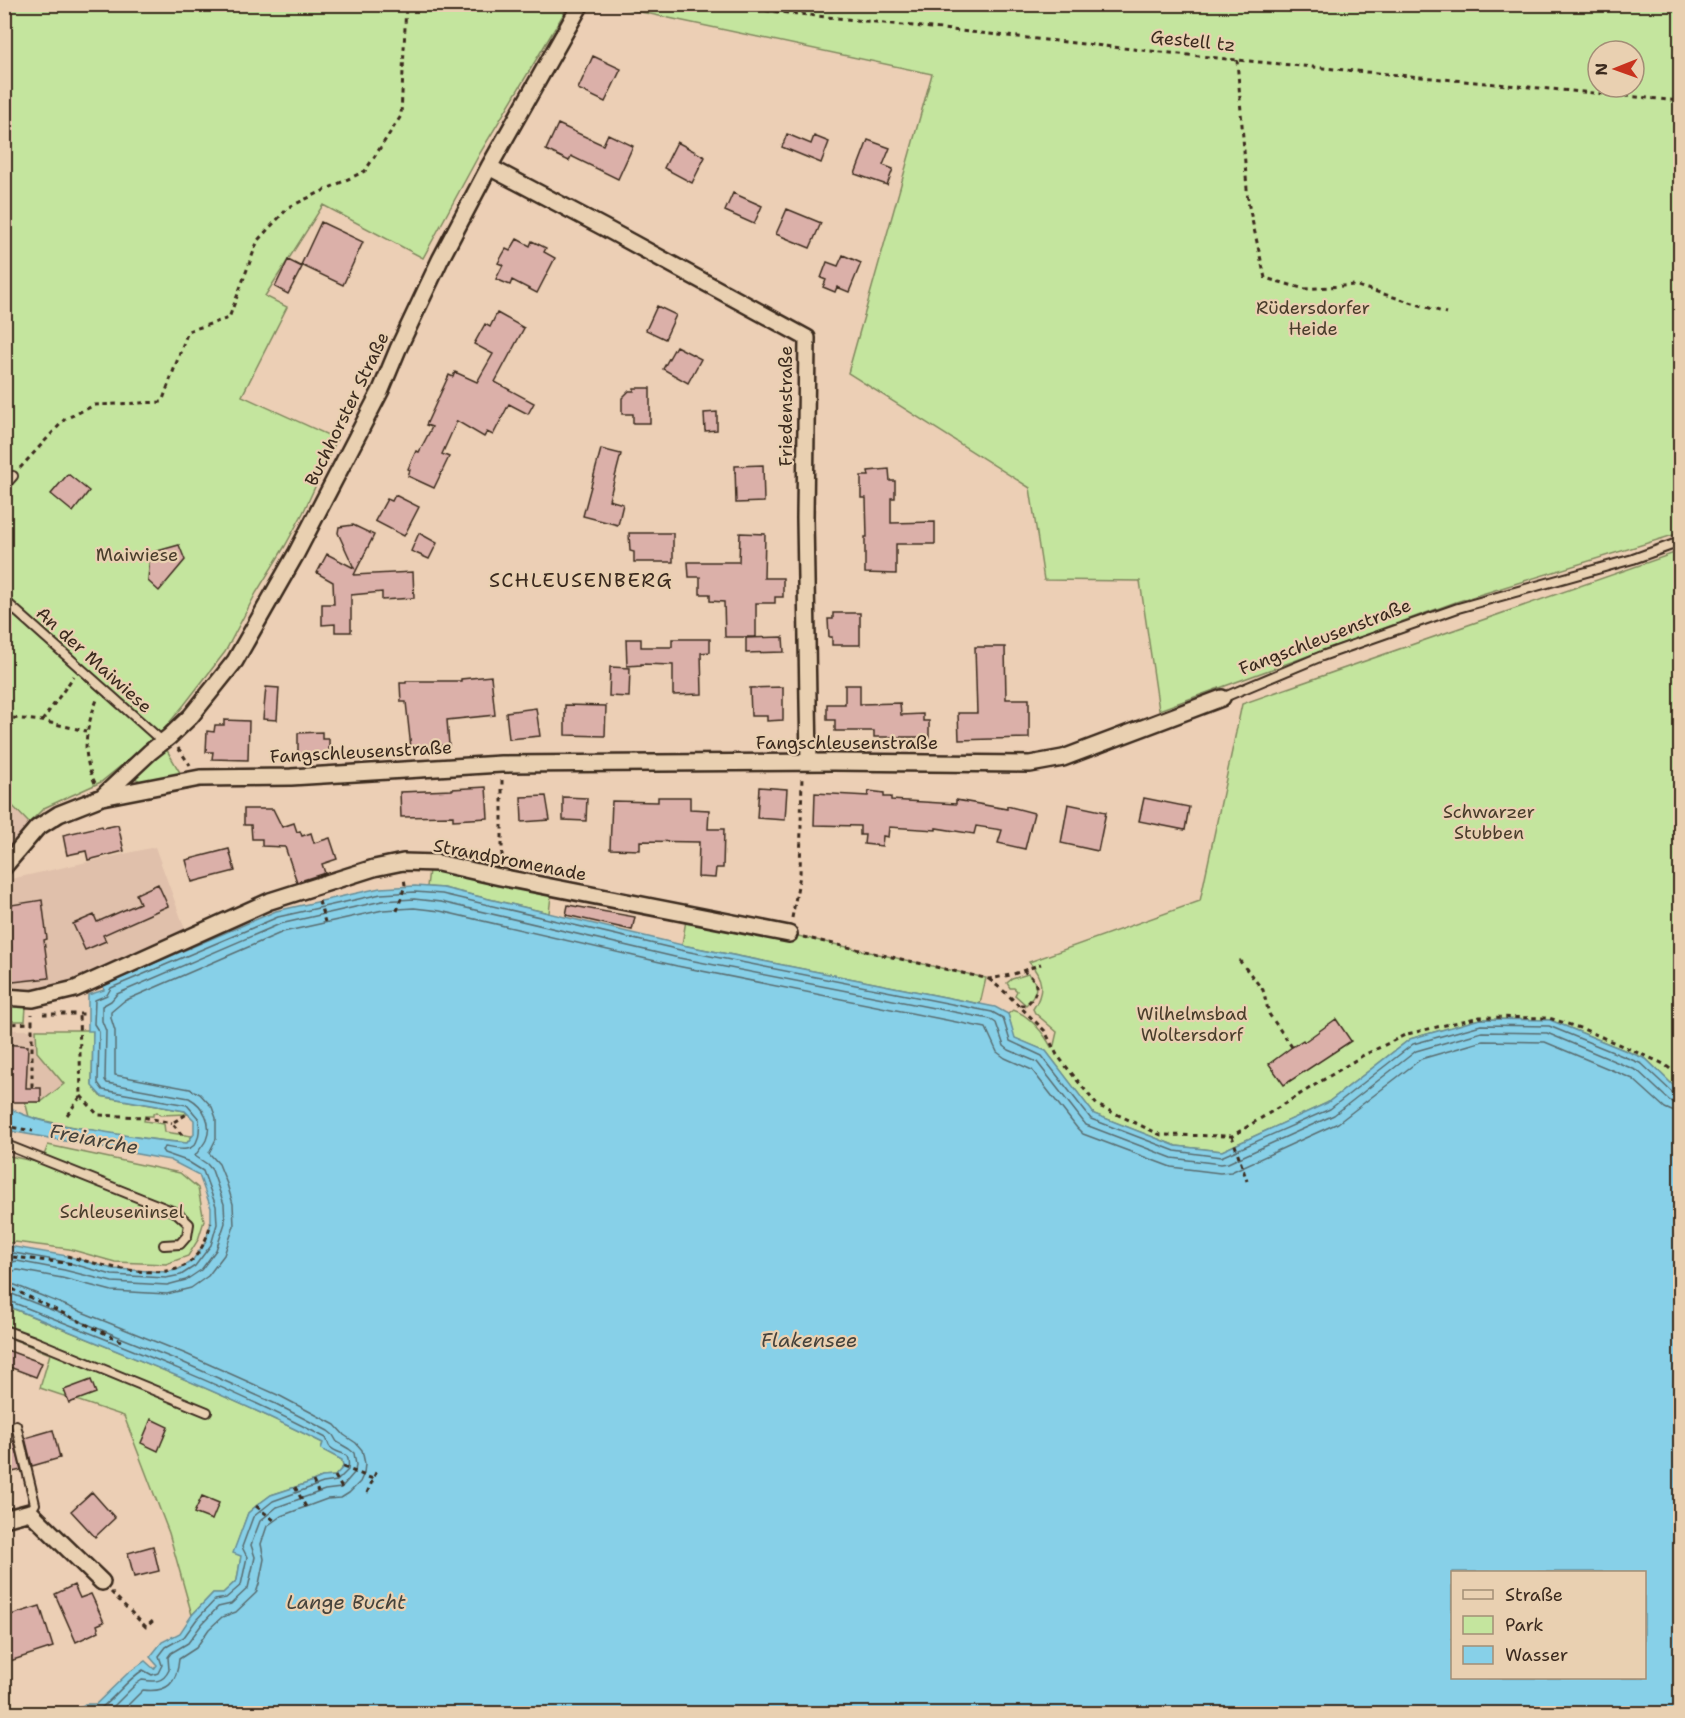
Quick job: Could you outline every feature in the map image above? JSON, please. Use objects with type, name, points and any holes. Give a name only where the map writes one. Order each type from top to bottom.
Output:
[{"type":"street","name":"Buchhorster Straße","points":[[99,792],[166,739],[191,716],[235,661],[296,554],[381,390],[440,260],[489,167],[581,4]]},
{"type":"street","name":"Friedenstraße","points":[[489,167],[807,338],[806,762]]},
{"type":"street","name":"Fangschleusenstraße","points":[[4,867],[37,828],[99,792],[200,778],[291,777],[501,764],[806,762],[1030,764],[1063,758],[1222,698]]},
{"type":"street","name":"Strandpromenade","points":[[4,997],[33,1006],[270,901],[374,868],[403,862],[438,863],[789,934]]},
{"type":"street","points":[[4,1519],[30,1512],[102,1582]]},
{"type":"lane","points":[[4,486],[13,476]]},
{"type":"lane","name":"Fangschleusenstraße","points":[[1222,698],[1322,656],[1458,608],[1633,559],[1680,542]]},
{"type":"lane","name":"An der Maiwiese","points":[[4,600],[101,687],[166,739]]},
{"type":"lane","points":[[4,1144],[177,1213],[189,1224],[188,1236],[180,1244],[164,1245]]},
{"type":"lane","points":[[4,1330],[207,1412]]},
{"type":"lane","points":[[16,1425],[35,1504],[30,1512]]},
{"type":"path","points":[[13,476],[65,420],[95,405],[162,402],[188,331],[229,318],[258,240],[289,207],[364,171],[401,116],[406,4]]},
{"type":"path","name":"Gestell tz","points":[[703,4],[1236,60],[1680,101]]},
{"type":"path","points":[[1236,60],[1248,202],[1265,278],[1305,289],[1354,285],[1446,313]]},
{"type":"path","points":[[42,721],[80,668]]},
{"type":"path","points":[[99,792],[87,758],[86,731],[101,687]]},
{"type":"path","points":[[4,717],[42,721],[86,731]]},
{"type":"path","points":[[166,739],[200,778]]},
{"type":"path","points":[[806,762],[800,875],[789,934],[988,979],[1011,975],[1041,964]]},
{"type":"path","points":[[500,877],[504,858],[501,764]]},
{"type":"path","points":[[397,910],[405,885]]},
{"type":"path","points":[[315,887],[325,922]]},
{"type":"path","points":[[1239,960],[1263,990],[1269,1014],[1292,1047]]},
{"type":"path","points":[[1018,1005],[1026,1005],[1032,1000],[1036,991],[1036,982],[1023,971]]},
{"type":"path","points":[[988,979],[1045,1031],[1057,1055],[1097,1105],[1161,1135],[1232,1136],[1362,1056],[1407,1034],[1480,1017],[1549,1018],[1583,1029],[1664,1064],[1680,1077]]},
{"type":"path","points":[[32,1088],[33,1006],[88,1014]]},
{"type":"path","points":[[67,1115],[81,1096],[79,1014]]},
{"type":"path","points":[[4,1024],[33,1023]]},
{"type":"path","points":[[81,1096],[98,1115],[143,1117],[172,1123],[182,1135]]},
{"type":"path","points":[[172,1123],[188,1114]]},
{"type":"path","points":[[4,1126],[33,1131]]},
{"type":"path","points":[[1232,1136],[1247,1181]]},
{"type":"path","points":[[67,1256],[113,1269],[167,1272],[179,1269],[192,1261],[205,1243],[211,1223]]},
{"type":"path","points":[[4,1256],[75,1264]]},
{"type":"path","points":[[4,1285],[122,1341]]},
{"type":"path","points":[[343,1467],[373,1479]]},
{"type":"path","points":[[367,1493],[377,1470]]},
{"type":"path","points":[[334,1476],[343,1490]]},
{"type":"path","points":[[313,1481],[318,1492]]},
{"type":"path","points":[[295,1487],[307,1509]]},
{"type":"path","points":[[256,1506],[276,1521]]},
{"type":"path","points":[[102,1582],[146,1627],[155,1619]]},
{"type":"shaded area","points":[[5,798],[29,823],[5,854]]},
{"type":"shaded area","points":[[155,847],[186,932],[104,969],[42,992],[6,992],[5,884],[11,879]]},
{"type":"shaded area","points":[[4,1030],[36,1030],[37,1052],[64,1084],[41,1102],[5,1102]]},
{"type":"green space","name":"Maiwiese","points":[[5,5],[569,5],[480,153],[423,258],[323,205],[265,296],[287,307],[242,396],[337,439],[303,513],[256,593],[225,652],[159,735],[101,782],[44,808],[29,823],[5,798]]},
{"type":"green space","name":"Rüdersdorfer Heide","points":[[608,5],[1680,5],[1680,533],[1456,602],[1159,710],[1140,581],[1044,580],[1030,488],[848,373],[932,74]]},
{"type":"green space","name":"Schwarzer Stubben","points":[[1680,551],[1680,1092],[1646,1059],[1550,1020],[1480,1019],[1410,1039],[1327,1103],[1222,1151],[1176,1146],[1094,1114],[1046,1051],[1014,1038],[1008,1014],[1013,1010],[1035,1025],[1051,1047],[1054,1045],[1057,1032],[1033,1009],[1041,985],[1040,979],[1029,962],[1200,901],[1242,704]]},
{"type":"green space","points":[[165,747],[182,776],[142,782],[133,777]]},
{"type":"green space","points":[[429,870],[551,896],[549,913],[443,888],[427,887]]},
{"type":"green space","points":[[687,914],[986,978],[980,1004],[682,945]]},
{"type":"green space","points":[[1028,974],[1036,990],[1026,1005],[1015,995],[1017,991],[1010,988],[1007,983]]},
{"type":"green space","points":[[4,1004],[26,1007],[25,1021],[5,1021]]},
{"type":"green space","points":[[36,1030],[93,1030],[92,1085],[100,1096],[185,1111],[187,1114],[160,1115],[157,1112],[153,1116],[145,1116],[144,1121],[164,1124],[165,1132],[192,1136],[187,1143],[167,1141],[88,1130],[29,1117],[25,1101],[41,1102],[64,1084],[37,1052]]},
{"type":"green space","name":"Schleuseninsel","points":[[48,1145],[180,1173],[198,1188],[204,1221],[198,1240],[188,1256],[166,1264],[115,1262],[69,1249],[15,1242],[5,1244],[5,1155],[41,1163]]},
{"type":"green space","points":[[4,1305],[165,1371],[284,1424],[323,1443],[321,1449],[342,1460],[343,1467],[335,1476],[322,1477],[271,1495],[248,1513],[234,1552],[241,1556],[237,1580],[223,1593],[213,1593],[192,1615],[169,1533],[124,1416],[40,1388],[50,1354],[5,1336]]},
{"type":"water","name":"Flakensee","points":[[415,886],[443,888],[682,945],[995,1007],[1008,1014],[1015,1038],[1046,1051],[1094,1114],[1176,1146],[1222,1151],[1327,1103],[1410,1039],[1480,1019],[1550,1020],[1646,1059],[1680,1092],[1680,1713],[72,1713],[85,1704],[96,1704],[128,1673],[145,1661],[154,1669],[157,1665],[150,1657],[162,1642],[180,1633],[192,1615],[213,1593],[223,1593],[237,1580],[241,1556],[233,1553],[248,1513],[271,1495],[322,1477],[335,1476],[343,1467],[342,1460],[321,1449],[323,1443],[284,1424],[166,1371],[5,1305],[5,1255],[9,1246],[67,1256],[113,1269],[167,1272],[179,1269],[192,1261],[205,1243],[211,1223],[211,1208],[199,1175],[170,1160],[5,1130],[5,1106],[39,1120],[62,1125],[187,1143],[194,1134],[194,1120],[185,1111],[101,1096],[92,1086],[93,1031],[88,1031],[88,995],[104,990],[103,985],[276,911],[380,888]]},
{"type":"building","points":[[593,56],[621,69],[605,102],[578,89]]},
{"type":"building","points":[[558,124],[603,145],[608,134],[633,146],[618,179],[571,156],[569,161],[546,150]]},
{"type":"building","points":[[787,134],[811,144],[814,136],[829,142],[821,163],[782,147]]},
{"type":"building","points":[[868,140],[890,148],[883,165],[893,169],[887,185],[855,174]]},
{"type":"building","points":[[677,142],[705,157],[692,183],[664,168]]},
{"type":"building","points":[[733,193],[762,206],[754,224],[725,211]]},
{"type":"building","points":[[787,209],[821,223],[810,248],[776,234]]},
{"type":"building","points":[[321,222],[363,242],[343,285],[301,265]]},
{"type":"building","points":[[517,239],[530,246],[532,241],[546,248],[544,252],[555,258],[537,293],[512,280],[510,285],[496,279],[503,265],[498,263],[506,249],[510,251]]},
{"type":"building","points":[[843,255],[861,263],[849,292],[837,287],[835,292],[823,287],[826,280],[821,278],[827,262],[838,266]]},
{"type":"building","points":[[288,260],[302,267],[288,294],[275,287]]},
{"type":"building","points":[[657,306],[676,315],[665,339],[646,330]]},
{"type":"building","points":[[497,313],[524,328],[495,382],[534,403],[528,414],[509,404],[493,435],[487,432],[484,437],[457,421],[442,454],[449,457],[434,488],[408,476],[410,470],[408,469],[416,451],[419,452],[432,427],[426,425],[449,375],[453,377],[455,372],[477,382],[493,354],[474,344],[485,324],[490,327]]},
{"type":"building","points":[[676,346],[701,359],[688,383],[663,369]]},
{"type":"building","points":[[634,388],[650,388],[650,423],[633,423],[633,414],[622,414],[622,398],[629,391],[634,391]]},
{"type":"building","points":[[717,412],[717,430],[705,431],[704,413]]},
{"type":"building","points":[[601,449],[621,454],[609,500],[623,504],[618,525],[583,516]]},
{"type":"building","points":[[763,465],[764,502],[736,503],[735,466]]},
{"type":"building","points":[[889,469],[890,481],[895,481],[895,498],[891,498],[891,523],[935,522],[935,544],[896,544],[896,574],[865,573],[866,498],[861,498],[861,476],[869,476],[868,471]]},
{"type":"building","points":[[68,474],[89,491],[73,512],[51,494]]},
{"type":"building","points":[[395,495],[419,507],[404,536],[375,521],[387,499],[392,501]]},
{"type":"building","points":[[353,525],[374,535],[354,575],[413,572],[414,598],[382,600],[382,592],[351,595],[351,632],[335,632],[335,624],[322,625],[322,604],[334,604],[333,582],[317,573],[327,554],[354,568],[338,533],[339,527]]},
{"type":"building","points":[[419,533],[437,543],[429,559],[411,551]]},
{"type":"building","points":[[629,533],[673,533],[673,562],[634,562],[634,552],[630,551]]},
{"type":"building","points":[[740,533],[765,534],[764,578],[783,578],[783,597],[775,597],[775,603],[756,603],[756,637],[725,637],[724,602],[710,601],[710,594],[700,594],[700,577],[689,577],[688,562],[739,562]]},
{"type":"building","points":[[179,545],[185,560],[159,591],[148,581],[150,553]]},
{"type":"building","points":[[833,613],[860,613],[860,645],[832,645],[828,619],[833,619]]},
{"type":"building","points":[[783,637],[784,652],[746,653],[746,638]]},
{"type":"building","points":[[626,639],[641,639],[641,647],[672,647],[672,639],[710,639],[710,652],[701,653],[702,694],[673,695],[673,665],[627,666]]},
{"type":"building","points":[[975,647],[1005,647],[1006,699],[1029,699],[1029,738],[959,740],[958,713],[977,713]]},
{"type":"building","points":[[610,667],[630,668],[629,697],[609,696]]},
{"type":"building","points":[[491,676],[495,715],[447,720],[449,745],[411,748],[406,702],[401,702],[400,683],[406,683],[406,681],[461,681],[461,679]]},
{"type":"building","points":[[845,685],[860,685],[860,704],[900,703],[901,715],[923,714],[923,721],[929,721],[929,737],[874,737],[874,731],[835,731],[835,720],[827,720],[827,704],[845,704]]},
{"type":"building","points":[[266,687],[279,688],[277,720],[263,719]]},
{"type":"building","points":[[783,687],[783,720],[767,721],[767,716],[751,716],[750,688]]},
{"type":"building","points":[[565,705],[606,706],[605,736],[565,735]]},
{"type":"building","points":[[536,708],[540,736],[509,739],[506,712]]},
{"type":"building","points":[[224,720],[249,721],[248,760],[212,759],[213,752],[206,752],[207,731],[214,732],[215,725],[224,725]]},
{"type":"building","points":[[322,732],[322,739],[329,739],[329,754],[298,754],[298,733]]},
{"type":"building","points":[[486,787],[488,818],[453,820],[453,816],[401,817],[400,792]]},
{"type":"building","points":[[759,787],[787,789],[785,820],[757,818]]},
{"type":"building","points":[[869,791],[884,793],[884,797],[891,797],[891,800],[956,804],[956,800],[1007,809],[1007,806],[1034,813],[1025,849],[998,843],[1002,830],[976,826],[974,834],[936,828],[936,830],[889,827],[888,837],[883,836],[882,846],[864,844],[865,835],[860,835],[860,826],[814,825],[815,793],[868,796]]},
{"type":"building","points":[[546,796],[550,820],[522,822],[521,797]]},
{"type":"building","points":[[563,797],[587,798],[586,821],[563,820]]},
{"type":"building","points":[[658,797],[690,797],[690,809],[709,810],[708,829],[724,829],[723,868],[716,868],[715,878],[698,877],[699,842],[640,841],[640,850],[610,849],[612,801],[658,802]]},
{"type":"building","points":[[1144,798],[1189,807],[1185,830],[1139,821]]},
{"type":"building","points":[[1068,804],[1106,812],[1098,851],[1061,843]]},
{"type":"building","points":[[244,809],[273,809],[282,827],[294,823],[297,832],[300,831],[302,836],[311,833],[314,843],[330,838],[337,859],[322,864],[325,873],[297,882],[285,847],[262,846],[262,839],[252,839],[251,825],[244,825]]},
{"type":"building","points":[[118,825],[124,851],[88,860],[86,851],[67,855],[63,835],[102,826],[103,828]]},
{"type":"building","points":[[229,849],[235,871],[192,882],[186,860]]},
{"type":"building","points":[[158,884],[168,906],[103,935],[106,941],[85,950],[73,924],[94,915],[97,922],[140,903],[136,894]]},
{"type":"building","points":[[42,900],[49,978],[4,983],[4,950],[11,948],[5,906]]},
{"type":"building","points":[[568,905],[635,917],[632,930],[566,915]]},
{"type":"building","name":"Wilhelmsbad Woltersdorf","points":[[1336,1019],[1351,1041],[1284,1085],[1269,1064]]},
{"type":"building","points":[[4,1044],[28,1046],[26,1088],[41,1088],[41,1102],[4,1102]]},
{"type":"building","points":[[4,1349],[42,1363],[36,1377],[4,1365]]},
{"type":"building","points":[[91,1380],[96,1393],[69,1403],[64,1390]]},
{"type":"building","points":[[151,1419],[168,1427],[158,1451],[141,1443]]},
{"type":"building","points":[[53,1430],[60,1458],[32,1466],[25,1438]]},
{"type":"building","points":[[14,1441],[21,1470],[4,1474],[4,1443]]},
{"type":"building","points":[[92,1492],[115,1518],[95,1537],[71,1511]]},
{"type":"building","points":[[202,1496],[219,1503],[212,1520],[194,1513]]},
{"type":"building","points":[[153,1546],[159,1571],[134,1577],[128,1553]]},
{"type":"building","points":[[74,1585],[80,1598],[91,1594],[104,1622],[97,1625],[99,1631],[76,1642],[55,1594]]},
{"type":"building","points":[[40,1606],[53,1647],[4,1663],[4,1617]]},
{"type":"district","name":"SCHLEUSENBERG","points":[[581,580]]},
{"type":"water label","name":"Freiarche","points":[[94,1139]]},
{"type":"water label","name":"Lange Bucht","points":[[346,1602]]}]
